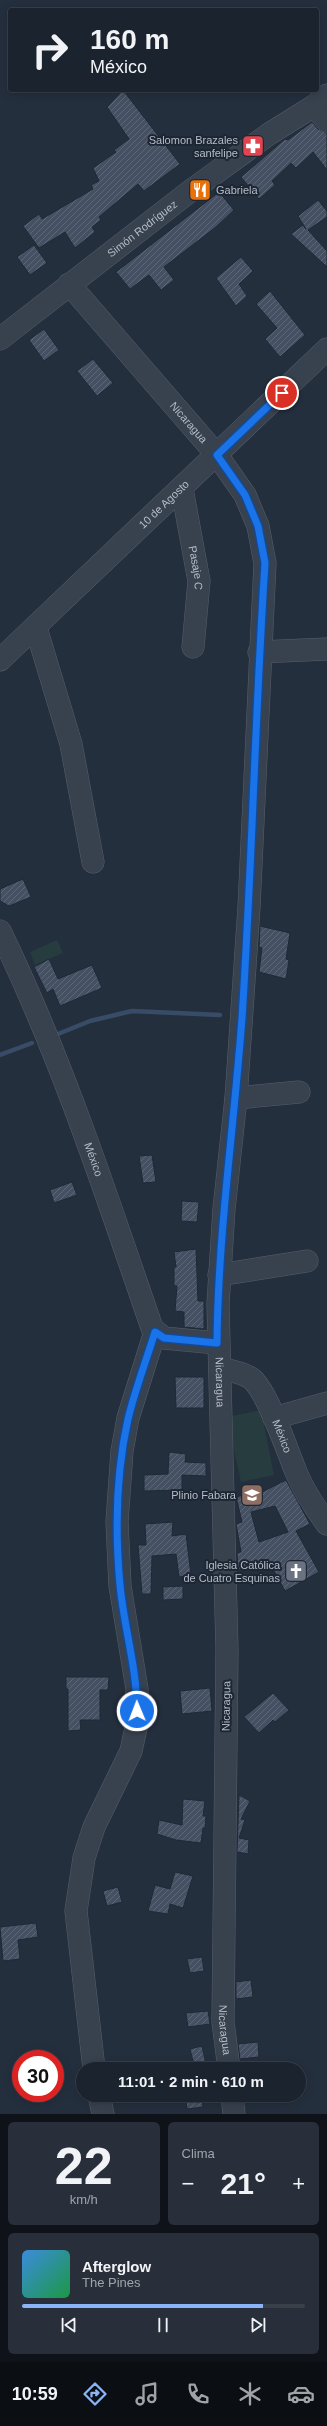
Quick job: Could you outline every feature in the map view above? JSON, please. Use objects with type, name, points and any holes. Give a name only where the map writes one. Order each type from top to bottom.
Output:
[{"type":"street","name":"Simón Rodríguez","points":[[0,339],[189,192],[269,134],[323,107]]},
{"type":"street","name":"Nicaragua","points":[[69,284],[217,455],[245,495],[258,526],[265,563],[259,652],[249,907],[236,1098],[224,1208],[219,1275],[217,1343],[220,1368],[227,1650],[224,2022],[228,2062]]},
{"type":"street","name":"10 de Agosto","points":[[0,660],[36,628],[326,351]]},
{"type":"street","name":"Pasaje C","points":[[182,489],[199,581],[193,647]]},
{"type":"street","points":[[36,628],[70,744],[93,862]]},
{"type":"street","points":[[259,652],[327,650]]},
{"type":"street","name":"México","points":[[0,931],[55,1053],[84,1128],[155,1332]]},
{"type":"street","points":[[236,1098],[299,1092]]},
{"type":"street","points":[[219,1275],[307,1261]]},
{"type":"street","points":[[93,2062],[76,1910],[84,1858],[94,1827],[131,1751],[136,1728],[137,1689],[120,1586],[117,1522],[122,1451],[128,1418],[155,1332],[164,1338],[217,1343]]},
{"type":"street","name":"México","points":[[220,1368],[242,1373],[252,1379],[274,1418],[297,1474],[314,1507],[327,1524]]},
{"type":"street","points":[[274,1418],[327,1403]]},
{"type":"street","points":[[100,2102],[103,2114]]},
{"type":"street","points":[[233,2102],[234,2114]]},
{"type":"green space","points":[[57,940],[63,953],[35,965],[30,952]]},
{"type":"green space","points":[[261,1410],[274,1475],[241,1482],[227,1417]]},
{"type":"building","points":[[121,92],[125,92],[180,164],[144,191],[138,184],[99,217],[101,220],[92,227],[95,232],[75,248],[65,232],[39,248],[23,226],[39,214],[42,219],[93,189],[91,185],[99,181],[93,168],[116,152],[114,150],[129,139],[107,107]]},
{"type":"building","points":[[312,122],[318,129],[327,133],[327,170],[313,152],[296,168],[291,163],[272,181],[275,185],[259,199],[241,177],[285,139],[288,140]]},
{"type":"building","points":[[219,192],[234,210],[216,227],[164,267],[174,280],[161,290],[149,275],[130,289],[116,272]]},
{"type":"building","points":[[318,200],[327,211],[327,217],[308,230],[327,251],[327,267],[291,234],[303,225],[306,229],[298,216]]},
{"type":"building","points":[[34,245],[47,263],[30,275],[17,257]]},
{"type":"building","points":[[241,257],[253,271],[239,284],[247,296],[236,306],[216,278]]},
{"type":"building","points":[[270,291],[305,335],[280,357],[265,339],[277,328],[256,304]]},
{"type":"building","points":[[44,329],[59,350],[44,361],[29,340]]},
{"type":"building","points":[[93,359],[113,383],[97,396],[77,371]]},
{"type":"building","points":[[23,879],[31,897],[9,906],[0,901],[0,889]]},
{"type":"building","points":[[260,926],[290,933],[286,959],[289,960],[286,979],[259,972],[262,948],[259,947]]},
{"type":"building","points":[[49,959],[58,979],[92,965],[102,988],[60,1006],[53,989],[47,993],[34,967]]},
{"type":"building","points":[[152,1155],[156,1182],[143,1183],[139,1156]]},
{"type":"building","points":[[72,1182],[77,1195],[54,1203],[50,1190]]},
{"type":"building","points":[[182,1201],[199,1202],[197,1222],[181,1221]]},
{"type":"building","points":[[196,1249],[198,1301],[204,1301],[204,1329],[184,1327],[184,1312],[175,1311],[177,1286],[174,1286],[174,1267],[176,1267],[174,1252]]},
{"type":"building","points":[[175,1377],[204,1377],[204,1408],[176,1408]]},
{"type":"building","points":[[169,1452],[186,1454],[185,1462],[206,1463],[206,1476],[182,1475],[182,1490],[144,1491],[144,1475],[168,1474]]},
{"type":"building","points":[[286,1480],[310,1524],[296,1531],[319,1572],[285,1591],[272,1567],[238,1570],[237,1553],[241,1552],[236,1524],[242,1522],[236,1497],[261,1490],[262,1492]],"holes":[[[275,1506],[288,1532],[259,1542],[251,1512]]]},
{"type":"building","points":[[173,1522],[172,1536],[186,1534],[191,1575],[179,1577],[176,1554],[152,1556],[151,1594],[142,1594],[138,1545],[146,1545],[145,1524]]},
{"type":"building","points":[[183,1586],[183,1599],[163,1600],[163,1587]]},
{"type":"building","points":[[66,1677],[109,1677],[108,1690],[100,1690],[100,1720],[80,1720],[81,1730],[68,1731],[68,1689],[66,1689]]},
{"type":"building","points":[[210,1688],[212,1711],[182,1714],[180,1691]]},
{"type":"building","points":[[273,1693],[289,1710],[275,1722],[273,1720],[259,1733],[244,1717]]},
{"type":"building","points":[[239,1795],[250,1801],[241,1819],[245,1820],[239,1838],[249,1840],[248,1854],[237,1852]]},
{"type":"building","points":[[183,1799],[205,1801],[203,1816],[206,1816],[205,1828],[203,1828],[201,1843],[176,1840],[157,1834],[159,1820],[182,1825]]},
{"type":"building","points":[[175,1872],[193,1876],[183,1908],[170,1904],[168,1914],[148,1911],[155,1885],[170,1889]]},
{"type":"building","points":[[118,1887],[122,1902],[107,1906],[103,1891]]},
{"type":"building","points":[[36,1923],[38,1937],[18,1940],[20,1959],[3,1961],[0,1927]]},
{"type":"building","points":[[202,1957],[204,1971],[190,1973],[187,1959]]},
{"type":"building","points":[[251,1980],[253,1997],[236,1999],[236,1982]]},
{"type":"building","points":[[208,2011],[210,2024],[188,2027],[186,2013]]},
{"type":"building","points":[[258,2042],[259,2057],[240,2059],[238,2044]]},
{"type":"building","points":[[202,2046],[205,2062],[193,2062],[190,2049]]},
{"type":"building","points":[[186,2102],[203,2102],[203,2107],[187,2109]]},
{"type":"waterway","points":[[58,1034],[90,1021],[132,1011],[220,1015]]},
{"type":"waterway","points":[[0,1055],[32,1043]]},
{"type":"place","name":"Salomon Brazales sanfelipe","points":[[253,146]]},
{"type":"place","name":"Gabriela","points":[[200,190]]},
{"type":"place","name":"Plinio Fabara","points":[[252,1495]]},
{"type":"place","name":"Iglesia Católica de Cuatro Esquinas","points":[[296,1571]]},
{"type":"route","points":[[137,1711],[137,1689],[134,1665],[123,1610],[118,1556],[117,1522],[122,1451],[128,1418],[155,1332],[164,1338],[217,1343],[219,1275],[224,1208],[236,1098],[248,923],[259,652],[265,563],[258,526],[245,495],[217,455],[282,393]]}]
